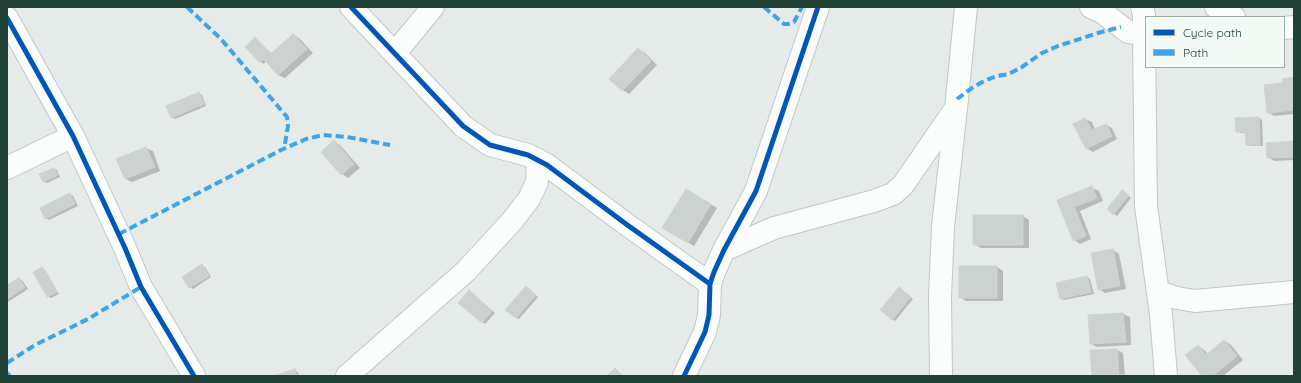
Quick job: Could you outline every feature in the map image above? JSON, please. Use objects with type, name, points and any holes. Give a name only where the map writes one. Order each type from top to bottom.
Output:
[{"type":"street","points":[[351,7],[463,126],[490,145],[528,155],[547,165],[710,284]]},
{"type":"street","points":[[395,54],[434,7]]},
{"type":"street","points":[[684,376],[705,332],[709,316],[710,284],[714,272],[724,250],[756,191],[818,7]]},
{"type":"street","points":[[941,376],[940,297],[943,227],[957,107],[966,7]]},
{"type":"street","points":[[1091,7],[1102,12],[1128,32],[1145,35],[1142,7]]},
{"type":"street","points":[[1216,7],[1232,16]]},
{"type":"street","points":[[7,18],[73,136],[126,248],[141,287],[194,376]]},
{"type":"street","points":[[1145,68],[1146,206],[1158,292],[1166,376]]},
{"type":"street","points":[[724,250],[774,228],[874,201],[893,194],[903,185],[957,107]]},
{"type":"street","points":[[7,168],[73,136]]},
{"type":"street","points":[[347,376],[466,271],[512,222],[529,199],[537,182],[538,160]]},
{"type":"street","points":[[1158,292],[1177,298],[1195,301],[1294,292]]},
{"type":"building","points":[[293,34],[307,49],[278,75],[264,60]]},
{"type":"building","points":[[255,37],[270,53],[260,63],[245,47]]},
{"type":"building","points":[[638,48],[651,61],[622,91],[609,79]]},
{"type":"building","points":[[1294,77],[1294,110],[1267,113],[1264,85],[1283,83],[1282,79]]},
{"type":"building","points":[[199,92],[204,104],[171,118],[166,106]]},
{"type":"building","points":[[1259,117],[1260,145],[1246,145],[1245,132],[1236,132],[1235,118]]},
{"type":"building","points":[[1085,118],[1092,130],[1106,124],[1112,136],[1086,149],[1073,124]]},
{"type":"building","points":[[334,140],[354,164],[341,175],[321,152]]},
{"type":"building","points":[[1294,141],[1294,157],[1267,158],[1266,143]]},
{"type":"building","points":[[146,147],[155,167],[125,179],[116,159]]},
{"type":"building","points":[[54,168],[58,175],[43,182],[39,174]]},
{"type":"building","points":[[1092,186],[1097,198],[1074,207],[1086,236],[1073,241],[1057,200]]},
{"type":"building","points":[[686,189],[711,204],[688,243],[662,228]]},
{"type":"building","points":[[1122,190],[1129,195],[1113,215],[1107,209]]},
{"type":"building","points":[[70,193],[75,204],[45,219],[40,208]]},
{"type":"building","points":[[973,215],[1023,215],[1023,245],[973,245]]},
{"type":"building","points":[[1113,249],[1120,286],[1098,290],[1091,253]]},
{"type":"building","points":[[202,264],[209,276],[189,288],[182,277]]},
{"type":"building","points":[[959,266],[997,266],[997,298],[959,298]]},
{"type":"building","points":[[42,267],[57,292],[47,297],[33,272]]},
{"type":"building","points":[[1087,276],[1091,292],[1060,299],[1056,283]]},
{"type":"building","points":[[19,278],[25,287],[7,299],[7,285]]},
{"type":"building","points":[[526,286],[536,295],[516,318],[505,310]]},
{"type":"building","points":[[899,287],[911,297],[892,320],[880,310]]},
{"type":"building","points":[[469,290],[492,311],[482,323],[458,303]]},
{"type":"building","points":[[1123,313],[1126,342],[1090,344],[1088,315]]},
{"type":"building","points":[[1224,340],[1237,356],[1213,376],[1202,376],[1185,355],[1198,345],[1206,355]]},
{"type":"building","points":[[1117,349],[1119,375],[1127,376],[1092,376],[1090,350]]},
{"type":"building","points":[[615,368],[623,376],[607,376]]},
{"type":"building","points":[[295,369],[297,376],[273,376]]},
{"type":"marked path","points":[[187,7],[221,39],[287,117],[288,126],[284,149]]},
{"type":"marked path","points":[[764,7],[784,24],[794,22],[802,7]]},
{"type":"marked path","points":[[957,99],[984,81],[997,76],[1009,74],[1042,53],[1058,46],[1121,27]]},
{"type":"marked path","points":[[119,234],[281,150],[306,139],[323,135],[347,137],[390,145]]},
{"type":"marked path","points":[[7,363],[35,345],[88,319],[141,287]]},
{"type":"marked path","points":[[7,373],[10,376]]},
{"type":"cycle path","points":[[351,7],[463,126],[490,145],[528,155],[547,165],[710,284]]},
{"type":"cycle path","points":[[684,376],[705,332],[709,315],[710,284],[714,272],[724,250],[756,191],[818,7]]},
{"type":"cycle path","points":[[7,18],[73,136],[125,248],[141,287],[194,376]]}]
